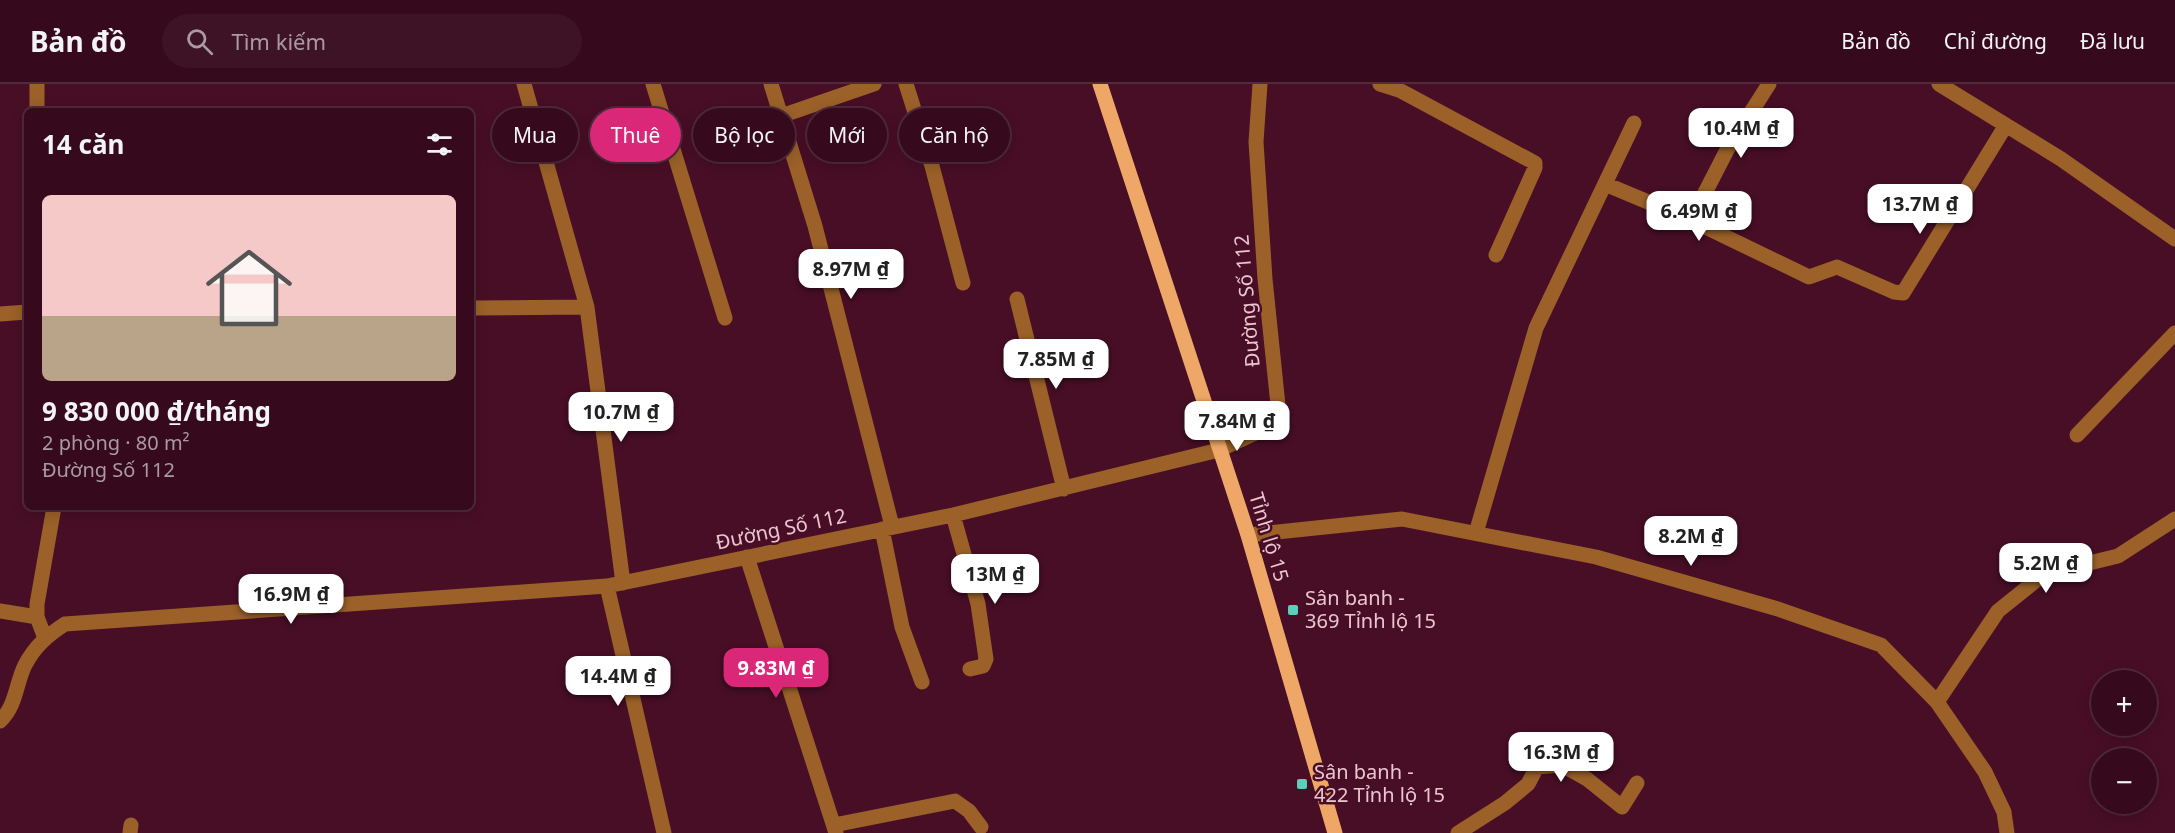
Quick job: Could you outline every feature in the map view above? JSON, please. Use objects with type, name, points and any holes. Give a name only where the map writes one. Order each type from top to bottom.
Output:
[{"type":"main road","name":"Tỉnh lộ 15","points":[[1100,84],[1248,535],[1335,833]]},
{"type":"street","points":[[37,84],[37,108]]},
{"type":"street","points":[[524,84],[587,307],[623,583]]},
{"type":"street","points":[[653,84],[724,318]]},
{"type":"street","points":[[771,84],[778,108]]},
{"type":"street","points":[[795,111],[874,84]]},
{"type":"street","points":[[906,84],[932,166],[963,283]]},
{"type":"street","name":"Đường Số 112","points":[[0,721],[9,712],[25,665],[45,638],[65,624],[607,586],[952,515],[1064,489],[1219,450],[1264,429],[1274,418],[1278,405],[1265,279],[1256,141],[1260,84]]},
{"type":"street","points":[[1380,84],[1399,90],[1535,163],[1535,168],[1496,255]]},
{"type":"street","points":[[1691,220],[1727,150],[1769,84]]},
{"type":"street","points":[[1939,84],[2061,159],[2175,239]]},
{"type":"street","points":[[1476,533],[1536,328],[1634,123]]},
{"type":"street","points":[[1605,184],[1691,220],[1809,277],[1838,267],[1894,292],[1903,293],[2006,125]]},
{"type":"street","points":[[795,161],[815,226],[887,528],[902,627],[922,682]]},
{"type":"street","points":[[1017,299],[1064,489]]},
{"type":"street","points":[[474,308],[587,307]]},
{"type":"street","points":[[0,314],[24,312]]},
{"type":"street","points":[[2077,435],[2175,333]]},
{"type":"street","points":[[45,638],[37,616],[36,604],[53,510]]},
{"type":"street","points":[[952,515],[978,604],[986,659],[983,666],[970,669]]},
{"type":"street","points":[[1248,535],[1402,519],[1596,557],[1778,609],[1881,645],[1937,702],[1985,772],[2004,812],[2007,833]]},
{"type":"street","points":[[1937,702],[1998,611],[2044,574],[2118,556],[2175,519]]},
{"type":"street","points":[[747,557],[835,829],[955,801],[969,810],[981,827]]},
{"type":"street","points":[[607,586],[663,833]]},
{"type":"street","points":[[0,611],[37,616]]},
{"type":"street","points":[[1458,833],[1528,784],[1537,767],[1562,765],[1587,779],[1622,807],[1637,783]]},
{"type":"place","name":"Sân banh - 369 Tỉnh lộ 15","points":[[1293,610]]},
{"type":"place","name":"Sân banh - 422 Tỉnh lộ 15","points":[[1302,784]]}]
